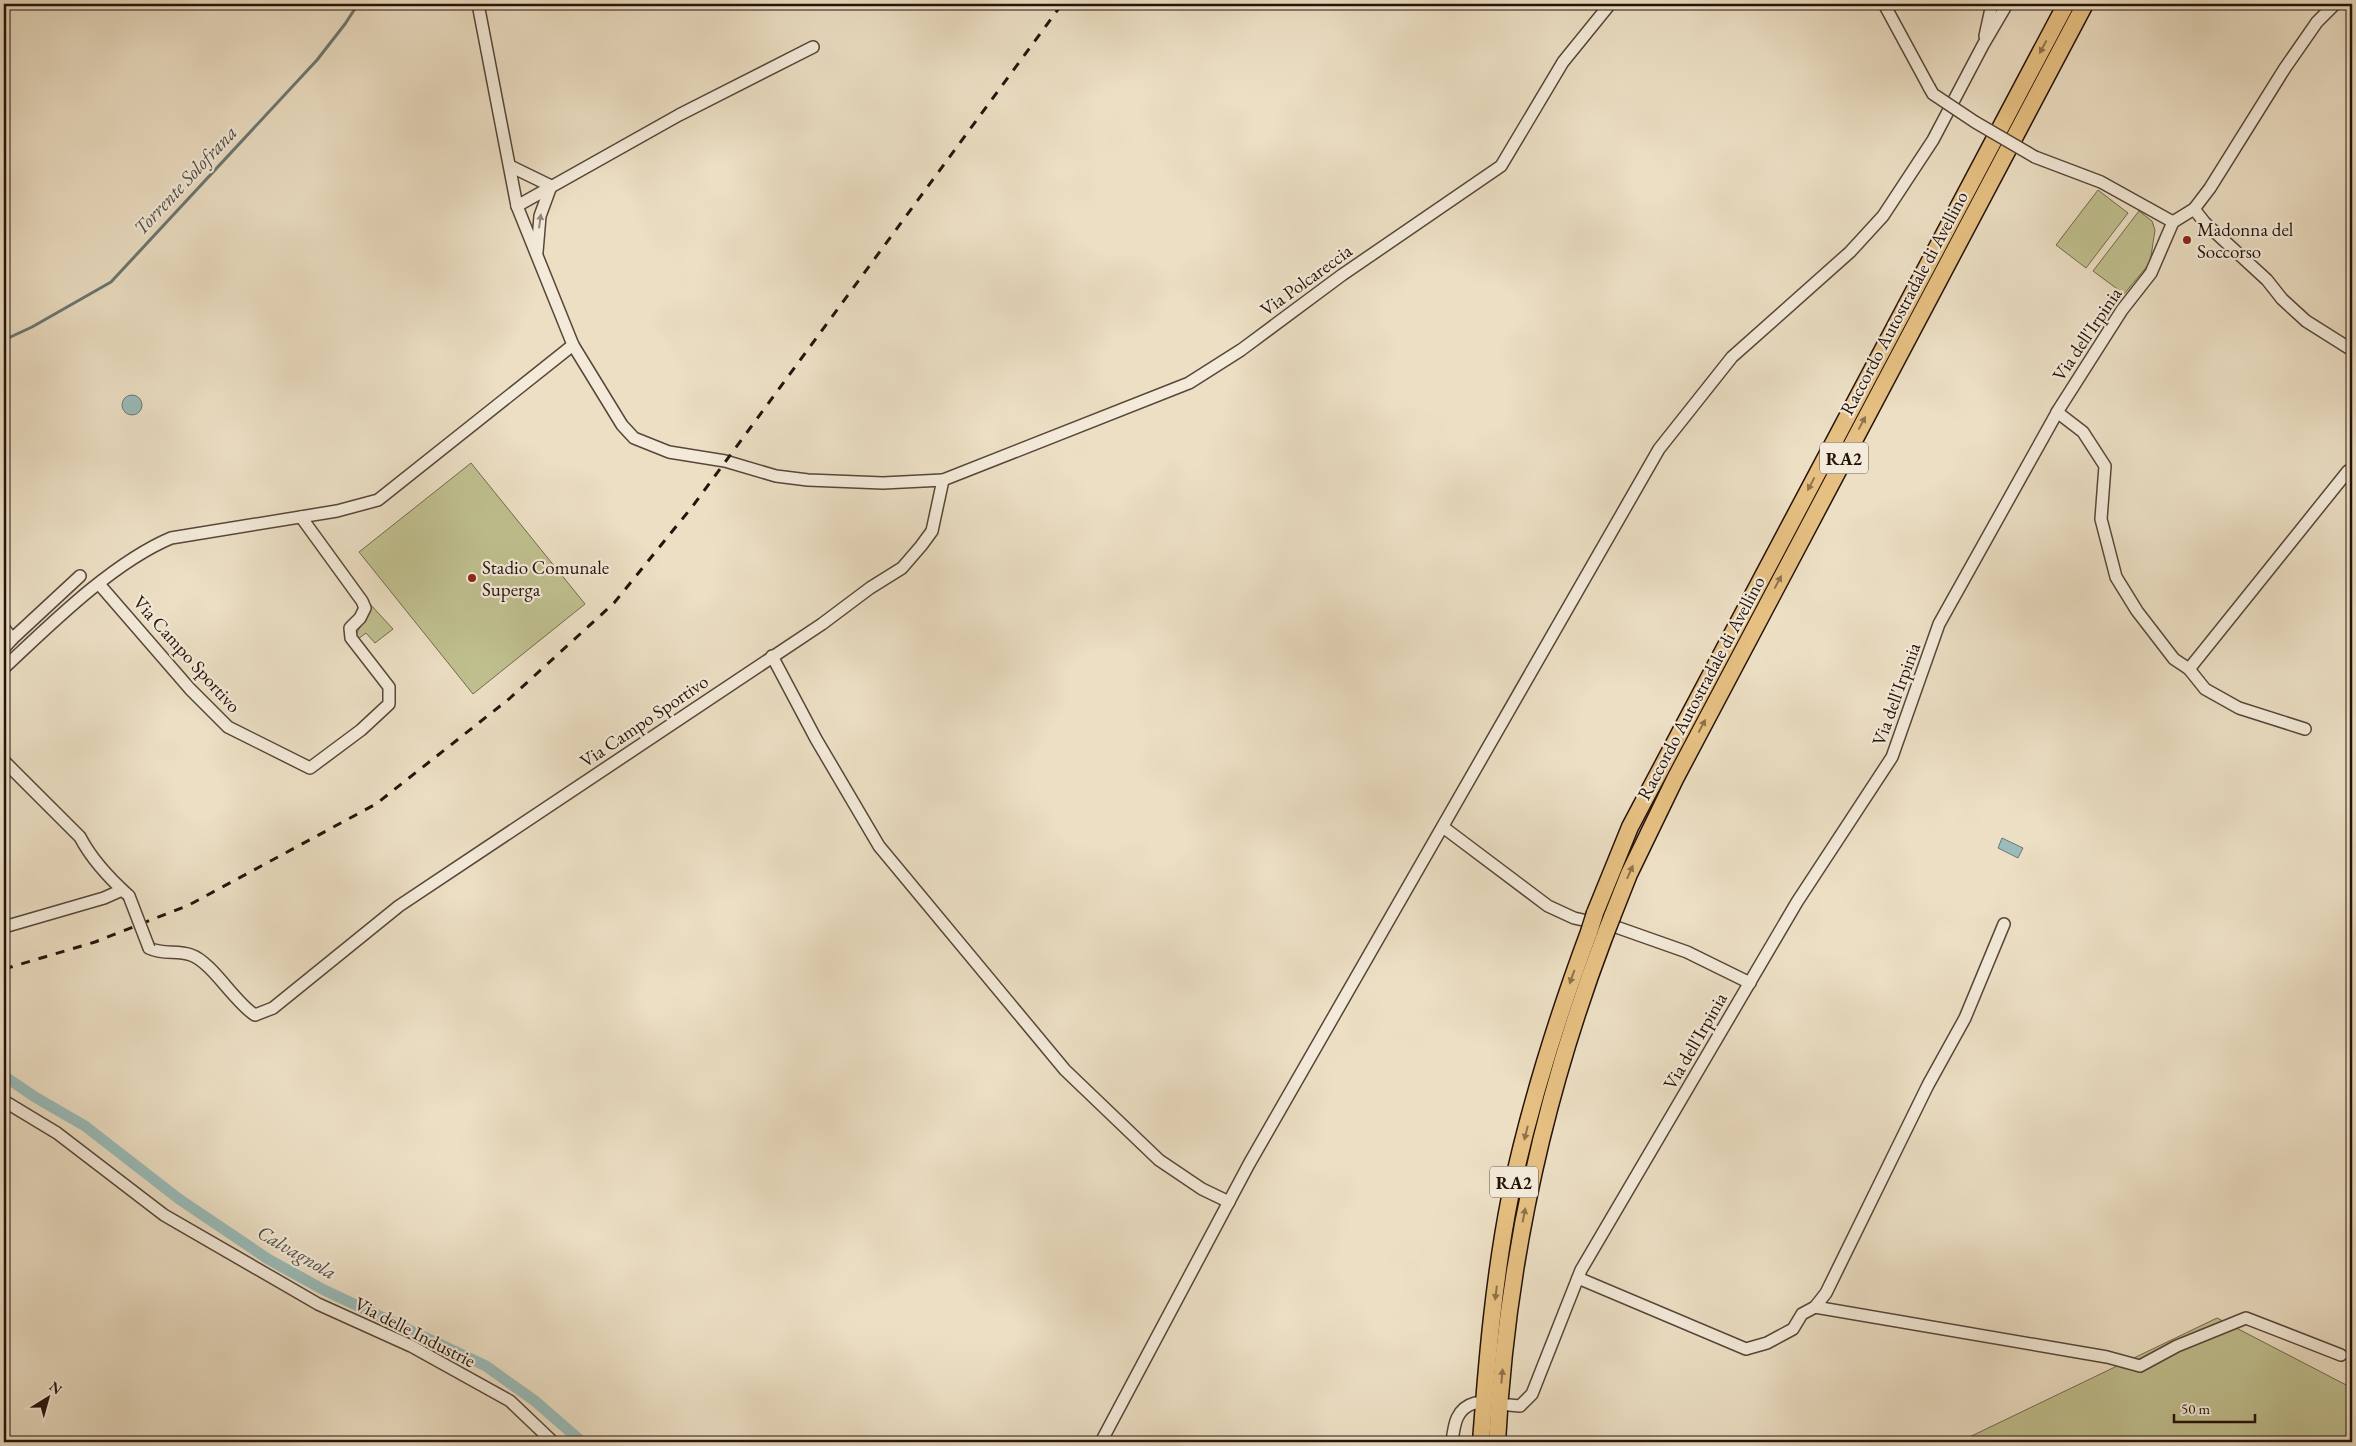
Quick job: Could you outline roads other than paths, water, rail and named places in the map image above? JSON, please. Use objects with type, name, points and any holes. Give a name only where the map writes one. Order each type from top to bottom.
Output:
[{"type":"highway","name":"Raccordo Autostradale di Avellino","points":[[1481,1442],[1487,1365],[1510,1198],[1541,1072],[1592,922],[1630,827],[2066,4]]},
{"type":"highway","name":"Raccordo Autostradale di Avellino","points":[[1497,1442],[1503,1363],[1511,1298],[1533,1170],[1566,1046],[1605,935],[1629,874],[1675,779],[2085,4]]},
{"type":"street","points":[[478,4],[517,206],[574,345],[622,425],[634,438],[668,452],[725,461],[776,476],[808,480],[915,483],[942,480]]},
{"type":"street","name":"Via Polcareccia","points":[[942,480],[1189,383],[1240,350],[1342,274],[1501,166],[1563,62],[1610,4]]},
{"type":"street","points":[[1884,4],[1933,94],[1975,122],[2036,156],[2101,182],[2173,222],[2194,209],[2210,188],[2299,48],[2317,22],[2335,4]]},
{"type":"street","points":[[1983,45],[1992,4]]},
{"type":"street","points":[[1100,1442],[1229,1202],[1659,449],[1732,357],[1850,252],[1883,216],[1933,140],[1983,45],[2008,4]]},
{"type":"street","points":[[517,206],[679,115],[813,47]]},
{"type":"street","points":[[510,166],[551,186]]},
{"type":"street","points":[[537,257],[540,216],[551,186]]},
{"type":"street","points":[[2194,209],[2205,223],[2267,280],[2282,299],[2306,321],[2352,350]]},
{"type":"street","name":"Via dell'Irpinia","points":[[1509,1405],[1520,1406],[1532,1394],[1578,1278],[1797,902],[1892,757],[1939,624],[2057,412],[2122,310],[2151,273],[2173,222]]},
{"type":"street","points":[[4,668],[40,633],[100,584],[151,546],[171,538],[301,517],[378,500],[574,345]]},
{"type":"street","points":[[2057,412],[2083,432],[2105,466],[2101,519],[2116,577],[2137,611],[2174,658],[2189,669],[2205,689],[2239,708],[2305,729]]},
{"type":"street","points":[[2189,669],[2348,471]]},
{"type":"street","name":"Via Campo Sportivo","points":[[125,893],[150,948],[158,952],[191,955],[226,984],[249,1011],[255,1015],[273,1008],[399,906],[902,568],[932,531],[942,480]]},
{"type":"street","name":"Via Campo Sportivo","points":[[100,584],[190,689],[228,727],[310,768],[361,730],[390,704],[389,687],[351,638],[350,628],[360,618],[364,608],[362,601],[301,517]]},
{"type":"street","points":[[4,648],[80,576]]},
{"type":"street","points":[[4,628],[12,639]]},
{"type":"street","points":[[772,656],[816,739],[879,846],[1065,1070],[1159,1160],[1202,1189],[1229,1202]]},
{"type":"street","points":[[4,762],[80,837],[86,849],[108,878],[125,893]]},
{"type":"street","points":[[1443,827],[1548,906],[1574,918],[1620,928],[1687,952],[1750,983]]},
{"type":"street","points":[[4,927],[125,893]]},
{"type":"street","points":[[1578,1278],[1746,1349],[1766,1343],[1793,1329],[1802,1314],[1815,1307],[1826,1293],[1928,1086],[1965,1018],[2004,924]]},
{"type":"street","name":"Via delle Industrie","points":[[4,1100],[57,1133],[164,1215],[318,1304],[411,1346],[510,1401],[553,1442]]},
{"type":"street","points":[[1815,1307],[2107,1357],[2140,1366],[2177,1346],[2246,1318],[2341,1355]]},
{"type":"street","points":[[1452,1442],[1457,1416],[1466,1406],[1475,1403]]},
{"type":"water","points":[[132,395],[139,398],[142,405],[139,412],[132,415],[125,412],[122,405],[125,398]]},
{"type":"water","points":[[2002,838],[2023,848],[2018,858],[1998,848]]},
{"type":"waterway","name":"Torrente Solofrana","points":[[4,340],[32,327],[111,282],[317,60],[358,4]]},
{"type":"waterway","name":"Calvagnola","points":[[4,1076],[35,1097],[85,1126],[179,1199],[268,1259],[324,1290],[486,1366],[535,1401],[582,1442]]},
{"type":"railway","points":[[4,969],[95,942],[189,905],[376,804],[509,699],[614,603],[692,507],[1062,4]]},
{"type":"place","name":"Madonna del Soccorso","points":[[2187,240]]},
{"type":"place","name":"Stadio Comunale Superga","points":[[472,578]]}]
